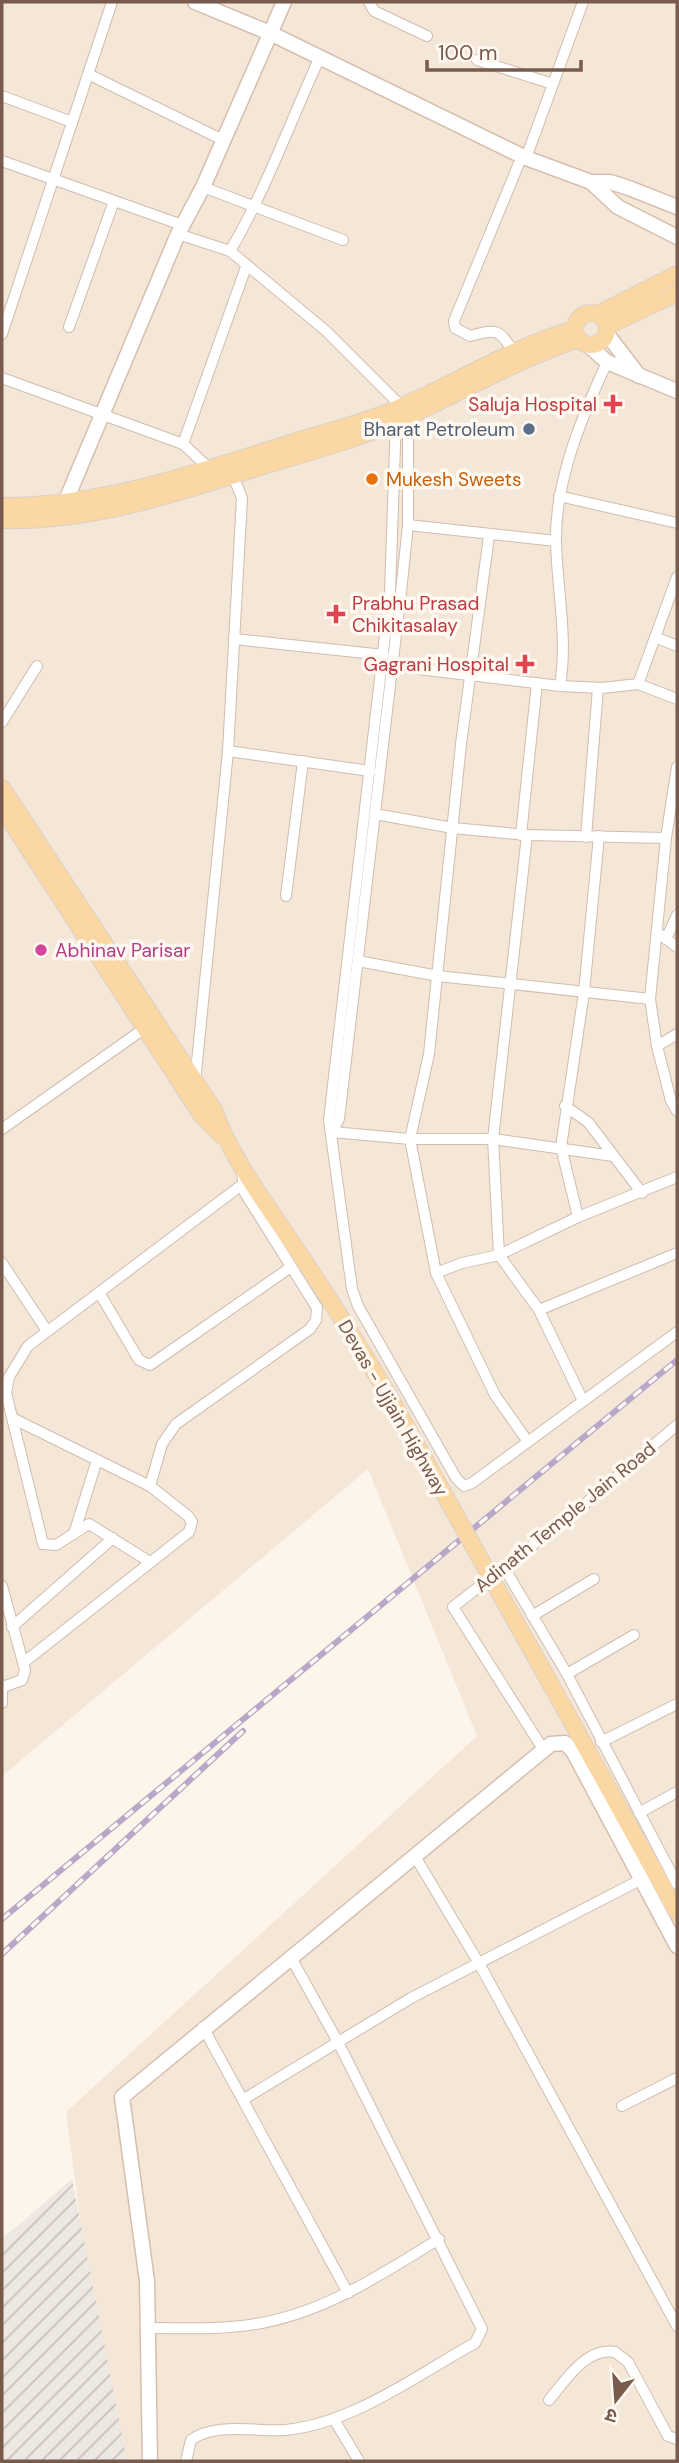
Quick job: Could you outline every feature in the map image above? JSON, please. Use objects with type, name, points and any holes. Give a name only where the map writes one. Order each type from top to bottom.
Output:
[{"type":"main road","points":[[2,506],[64,503],[150,485],[400,410],[514,352],[581,338],[596,345],[604,324],[677,274]]},
{"type":"main road","points":[[581,338],[584,314],[604,324],[677,293]]},
{"type":"main road","points":[[2,520],[59,519],[154,499],[233,475],[581,338]]},
{"type":"main road","name":"Devas - Ujjain Highway","points":[[2,788],[214,1110],[242,1177],[261,1196],[336,1308],[388,1394],[677,1912]]},
{"type":"main road","name":"Devas - Ujjain Highway","points":[[2,808],[202,1116],[225,1140]]},
{"type":"street","points":[[2,334],[112,2]]},
{"type":"street","points":[[195,2],[270,33],[524,157],[591,182],[610,182],[677,207]]},
{"type":"street","points":[[59,519],[180,229],[203,187],[284,2]]},
{"type":"street","points":[[369,2],[374,11],[428,36]]},
{"type":"street","points":[[514,352],[499,332],[493,330],[470,336],[455,328],[454,321],[524,157],[583,2]]},
{"type":"street","points":[[230,251],[255,209],[278,148],[320,57]]},
{"type":"street","points":[[477,60],[553,84]]},
{"type":"street","points":[[88,74],[223,140]]},
{"type":"street","points":[[2,96],[72,122]]},
{"type":"street","points":[[2,161],[114,201],[230,251],[326,331],[400,410],[408,526],[339,1119],[332,1132]]},
{"type":"street","points":[[591,182],[618,207],[677,237]]},
{"type":"street","points":[[203,187],[255,209],[343,240]]},
{"type":"street","points":[[69,327],[114,201]]},
{"type":"street","points":[[183,444],[246,267]]},
{"type":"street","points":[[604,324],[639,376]]},
{"type":"street","points":[[581,338],[607,362],[677,391]]},
{"type":"street","points":[[560,686],[564,634],[556,541],[559,496],[585,412],[607,362]]},
{"type":"street","points":[[2,378],[183,444],[209,468]]},
{"type":"street","points":[[400,410],[384,655],[329,1120],[352,1289],[358,1306],[456,1478],[464,1486],[472,1483],[677,1332]]},
{"type":"street","points":[[195,1082],[228,751],[242,498],[233,475]]},
{"type":"street","points":[[559,496],[677,523]]},
{"type":"street","points":[[408,526],[556,541]]},
{"type":"street","points":[[489,536],[453,828],[429,1054],[410,1139],[436,1273],[495,1395],[528,1441]]},
{"type":"street","points":[[638,684],[677,577]]},
{"type":"street","points":[[655,637],[677,646]]},
{"type":"street","points":[[234,639],[384,655]]},
{"type":"street","points":[[2,722],[37,666]]},
{"type":"street","points":[[393,666],[560,686],[598,688],[638,684],[677,699]]},
{"type":"street","points":[[537,683],[511,985],[493,1139],[499,1255],[539,1310],[583,1401]]},
{"type":"street","points":[[586,837],[598,688]]},
{"type":"street","points":[[228,751],[370,771]]},
{"type":"street","points":[[286,896],[296,796],[303,761]]},
{"type":"street","points":[[677,767],[666,838],[662,936],[650,999],[657,1046],[677,1111]]},
{"type":"street","points":[[374,814],[453,828],[524,835],[666,838]]},
{"type":"street","points":[[578,1217],[561,1147],[584,992],[599,836]]},
{"type":"street","points":[[662,936],[677,915]]},
{"type":"street","points":[[662,936],[677,947]]},
{"type":"street","points":[[358,961],[438,976],[650,999]]},
{"type":"street","points":[[2,1129],[145,1028]]},
{"type":"street","points":[[657,1046],[677,1034]]},
{"type":"street","points":[[565,1107],[588,1122],[642,1193]]},
{"type":"street","points":[[332,1132],[410,1139],[493,1139],[614,1156]]},
{"type":"street","points":[[150,1486],[162,1444],[176,1424],[310,1329],[316,1320],[317,1308],[245,1193],[242,1177],[100,1294],[28,1346],[9,1377],[6,1393],[43,1544],[56,1545],[89,1524],[150,1562]]},
{"type":"street","points":[[436,1273],[499,1255],[578,1217],[677,1177]]},
{"type":"street","points":[[539,1310],[677,1253]]},
{"type":"street","points":[[2,1263],[47,1331]]},
{"type":"street","points":[[100,1294],[139,1360],[150,1365],[291,1267]]},
{"type":"street","points":[[14,1419],[150,1486],[192,1521],[189,1532],[23,1663]]},
{"type":"street","name":"Adinath Temple Jain Road","points":[[543,1749],[453,1607],[505,1569],[677,1425]]},
{"type":"street","points":[[74,1534],[97,1460]]},
{"type":"street","points":[[12,1627],[113,1538]]},
{"type":"street","points":[[505,1569],[567,1674],[676,1880]]},
{"type":"street","points":[[532,1616],[594,1578]]},
{"type":"street","points":[[2,1586],[25,1676],[22,1680],[2,1686],[2,1703]]},
{"type":"street","points":[[567,1674],[634,1635]]},
{"type":"street","points":[[601,1742],[677,1704]]},
{"type":"street","points":[[150,2461],[150,2328],[147,2281],[122,2097],[290,1956],[416,1858],[543,1749],[558,1742],[573,1751],[677,1946]]},
{"type":"street","points":[[639,1813],[677,1792]]},
{"type":"street","points":[[416,1858],[480,1965],[677,2326]]},
{"type":"street","points":[[244,2099],[411,1998],[480,1965],[640,1880]]},
{"type":"street","points":[[186,2461],[191,2440],[207,2431],[284,2430],[335,2421],[475,2343],[482,2329],[480,2319],[338,2042],[290,1956]]},
{"type":"street","points":[[203,2027],[348,2293]]},
{"type":"street","points":[[622,2106],[677,2078]]},
{"type":"street","points":[[150,2328],[219,2329],[258,2324],[348,2293],[439,2239]]},
{"type":"street","points":[[549,2400],[585,2360],[596,2354],[615,2352],[628,2362],[668,2436],[677,2439]]},
{"type":"street","points":[[335,2421],[359,2461]]},
{"type":"shaded area","points":[[2,2],[677,2],[677,2461],[112,2461],[66,2112],[477,1736],[368,1469],[2,1776]]},
{"type":"shaded area","points":[[72,2179],[127,2461],[2,2461],[2,2239]]},
{"type":"railway","points":[[2,1919],[677,1360]]},
{"type":"railway","points":[[2,1954],[243,1731]]},
{"type":"place","name":"Saluja Hospital","points":[[613,404]]},
{"type":"place","name":"Bharat Petroleum","points":[[529,429]]},
{"type":"place","name":"Mukesh Sweets","points":[[372,479]]},
{"type":"place","name":"Prabhu Prasad Chikitasalay","points":[[336,614]]},
{"type":"place","name":"Gagrani Hospital","points":[[525,664]]},
{"type":"place","name":"Abhinav Parisar","points":[[41,950]]}]
